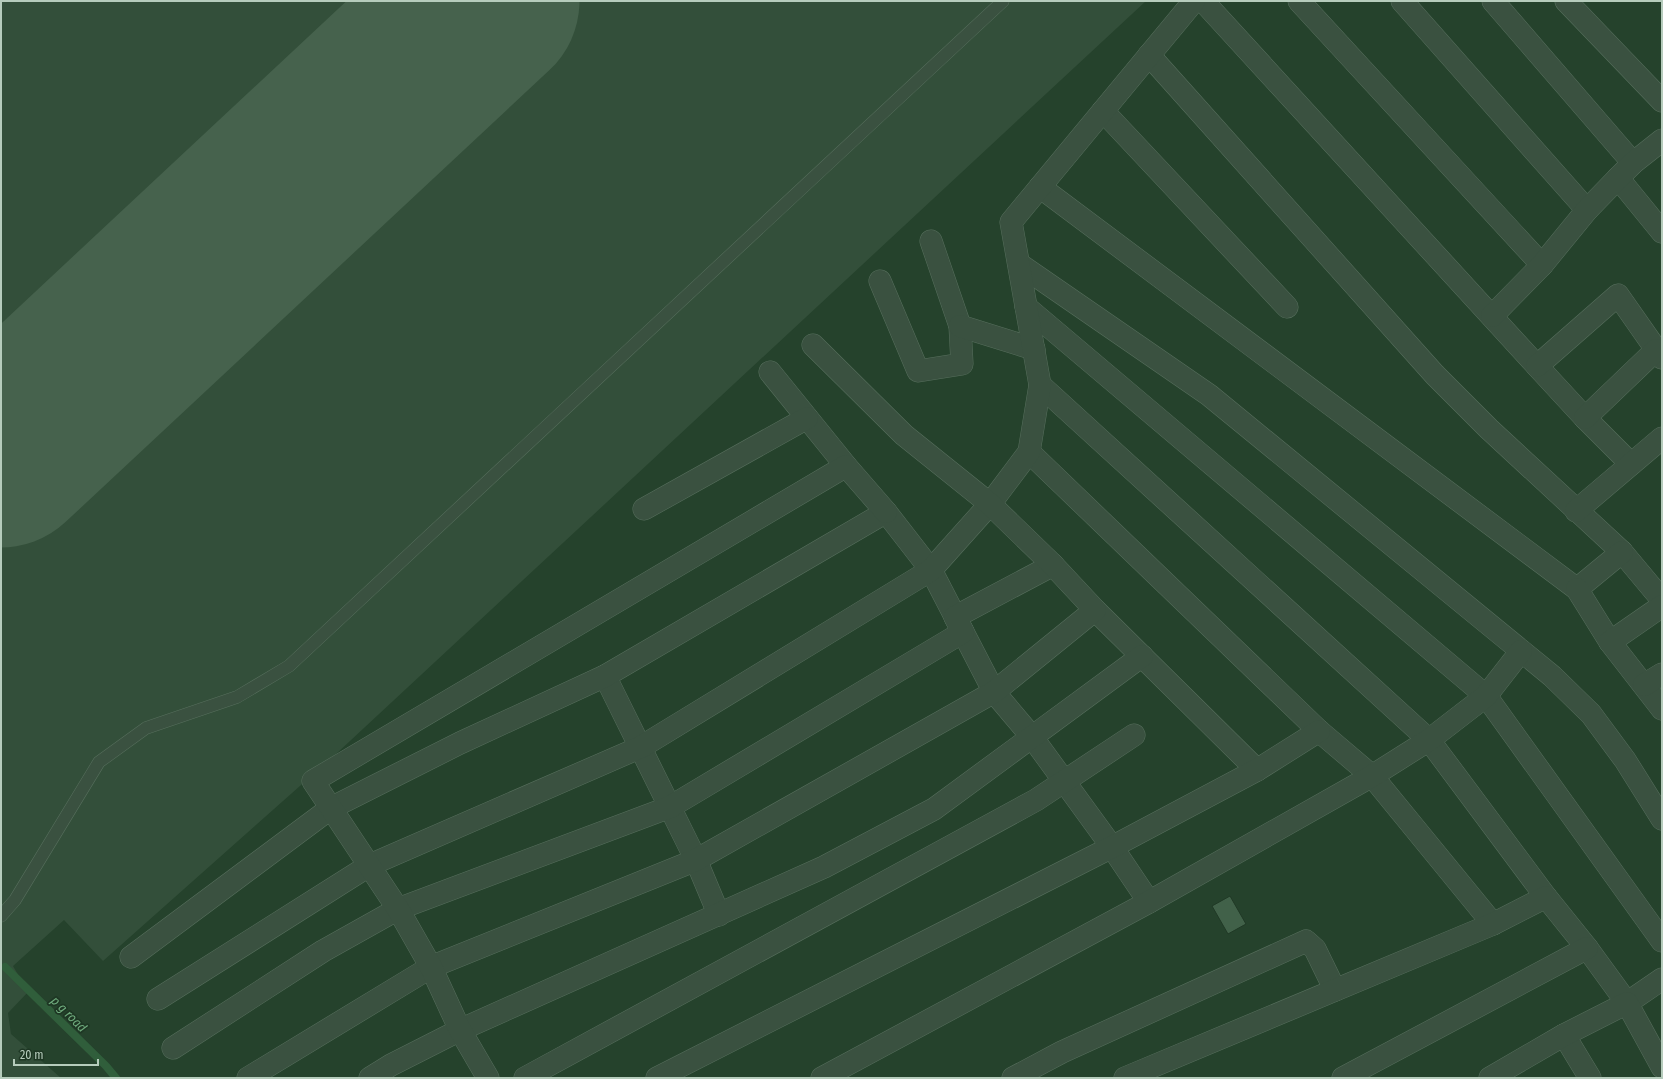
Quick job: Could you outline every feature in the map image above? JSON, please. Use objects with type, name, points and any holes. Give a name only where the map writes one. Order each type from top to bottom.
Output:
[{"type":"street","points":[[158,999],[370,865],[641,747],[931,570],[990,504],[1029,452],[1040,385],[1011,222],[1194,1]]},
{"type":"street","points":[[1203,1],[1585,418],[1631,464]]},
{"type":"street","points":[[1299,1],[1542,265]]},
{"type":"street","points":[[1402,1],[1587,210]]},
{"type":"street","points":[[1493,1],[1625,170],[1662,232]]},
{"type":"street","points":[[1566,1],[1662,101]]},
{"type":"street","points":[[1149,56],[1435,375],[1489,429],[1622,552],[1662,600]]},
{"type":"street","points":[[1103,111],[1287,307]]},
{"type":"street","points":[[1492,316],[1542,265],[1587,210],[1625,170],[1662,140]]},
{"type":"street","points":[[1040,187],[1577,589],[1610,642],[1662,709]]},
{"type":"street","points":[[880,281],[918,371],[962,364],[960,326],[931,241]]},
{"type":"street","points":[[1019,264],[1209,395],[1552,676],[1591,714],[1625,760],[1656,795],[1662,819]]},
{"type":"street","points":[[1537,366],[1618,295],[1659,354],[1585,418]]},
{"type":"street","points":[[1026,307],[1486,696],[1662,941]]},
{"type":"street","points":[[960,326],[1034,349]]},
{"type":"street","points":[[813,345],[904,435],[990,504],[1053,565],[1095,610],[1257,770]]},
{"type":"street","points":[[770,372],[846,466],[886,512],[931,570],[994,692],[1032,737],[1112,847],[1149,902]]},
{"type":"street","points":[[1040,385],[1429,740],[1626,1003],[1662,1067]]},
{"type":"street","points":[[644,509],[807,418]]},
{"type":"street","points":[[1576,511],[1662,438]]},
{"type":"street","points":[[1029,452],[1319,732],[1372,776],[1493,924]]},
{"type":"street","points":[[488,1078],[460,1030],[431,967],[398,909],[313,781],[846,466]]},
{"type":"street","points":[[131,957],[331,808],[460,743],[605,676],[886,512]]},
{"type":"street","points":[[1577,589],[1622,552]]},
{"type":"street","points":[[955,617],[1053,565]]},
{"type":"street","points":[[1610,642],[1662,606]]},
{"type":"street","points":[[248,1078],[431,967],[696,860],[994,692],[1095,610]]},
{"type":"street","points":[[173,1048],[323,951],[398,909],[670,807],[963,632],[955,617]]},
{"type":"street","points":[[822,1078],[1149,902],[1372,776],[1429,740],[1486,696],[1521,651]]},
{"type":"street","points":[[370,1078],[391,1065],[460,1030],[824,867],[934,809],[1142,656]]},
{"type":"street","points":[[1644,685],[1662,674]]},
{"type":"street","points":[[605,676],[696,860],[719,915]]},
{"type":"street","points":[[657,1078],[1112,847],[1257,770],[1319,732]]},
{"type":"street","points":[[525,1078],[1036,800],[1134,735]]},
{"type":"street","points":[[1125,1078],[1493,924],[1546,897]]},
{"type":"street","points":[[1013,1078],[1062,1052],[1306,941],[1315,949],[1335,990]]},
{"type":"street","points":[[1343,1078],[1586,948]]},
{"type":"street","points":[[1490,1078],[1564,1035],[1626,1003],[1662,979]]},
{"type":"street","points":[[1564,1035],[1590,1078]]},
{"type":"lane","points":[[1,916],[15,900],[99,762],[146,728],[237,697],[289,666],[1003,1]]},
{"type":"shaded area","points":[[1,1],[1146,1],[336,754],[103,961],[64,920],[13,966],[28,992],[8,1013],[11,1034],[61,1078],[1,1078]]},
{"type":"building","points":[[1230,896],[1246,924],[1228,934],[1212,906]]},
{"type":"waterway","name":"p g road","points":[[5,967],[106,1066],[116,1078]]},
{"type":"runway","points":[[1,453],[485,1]]}]
